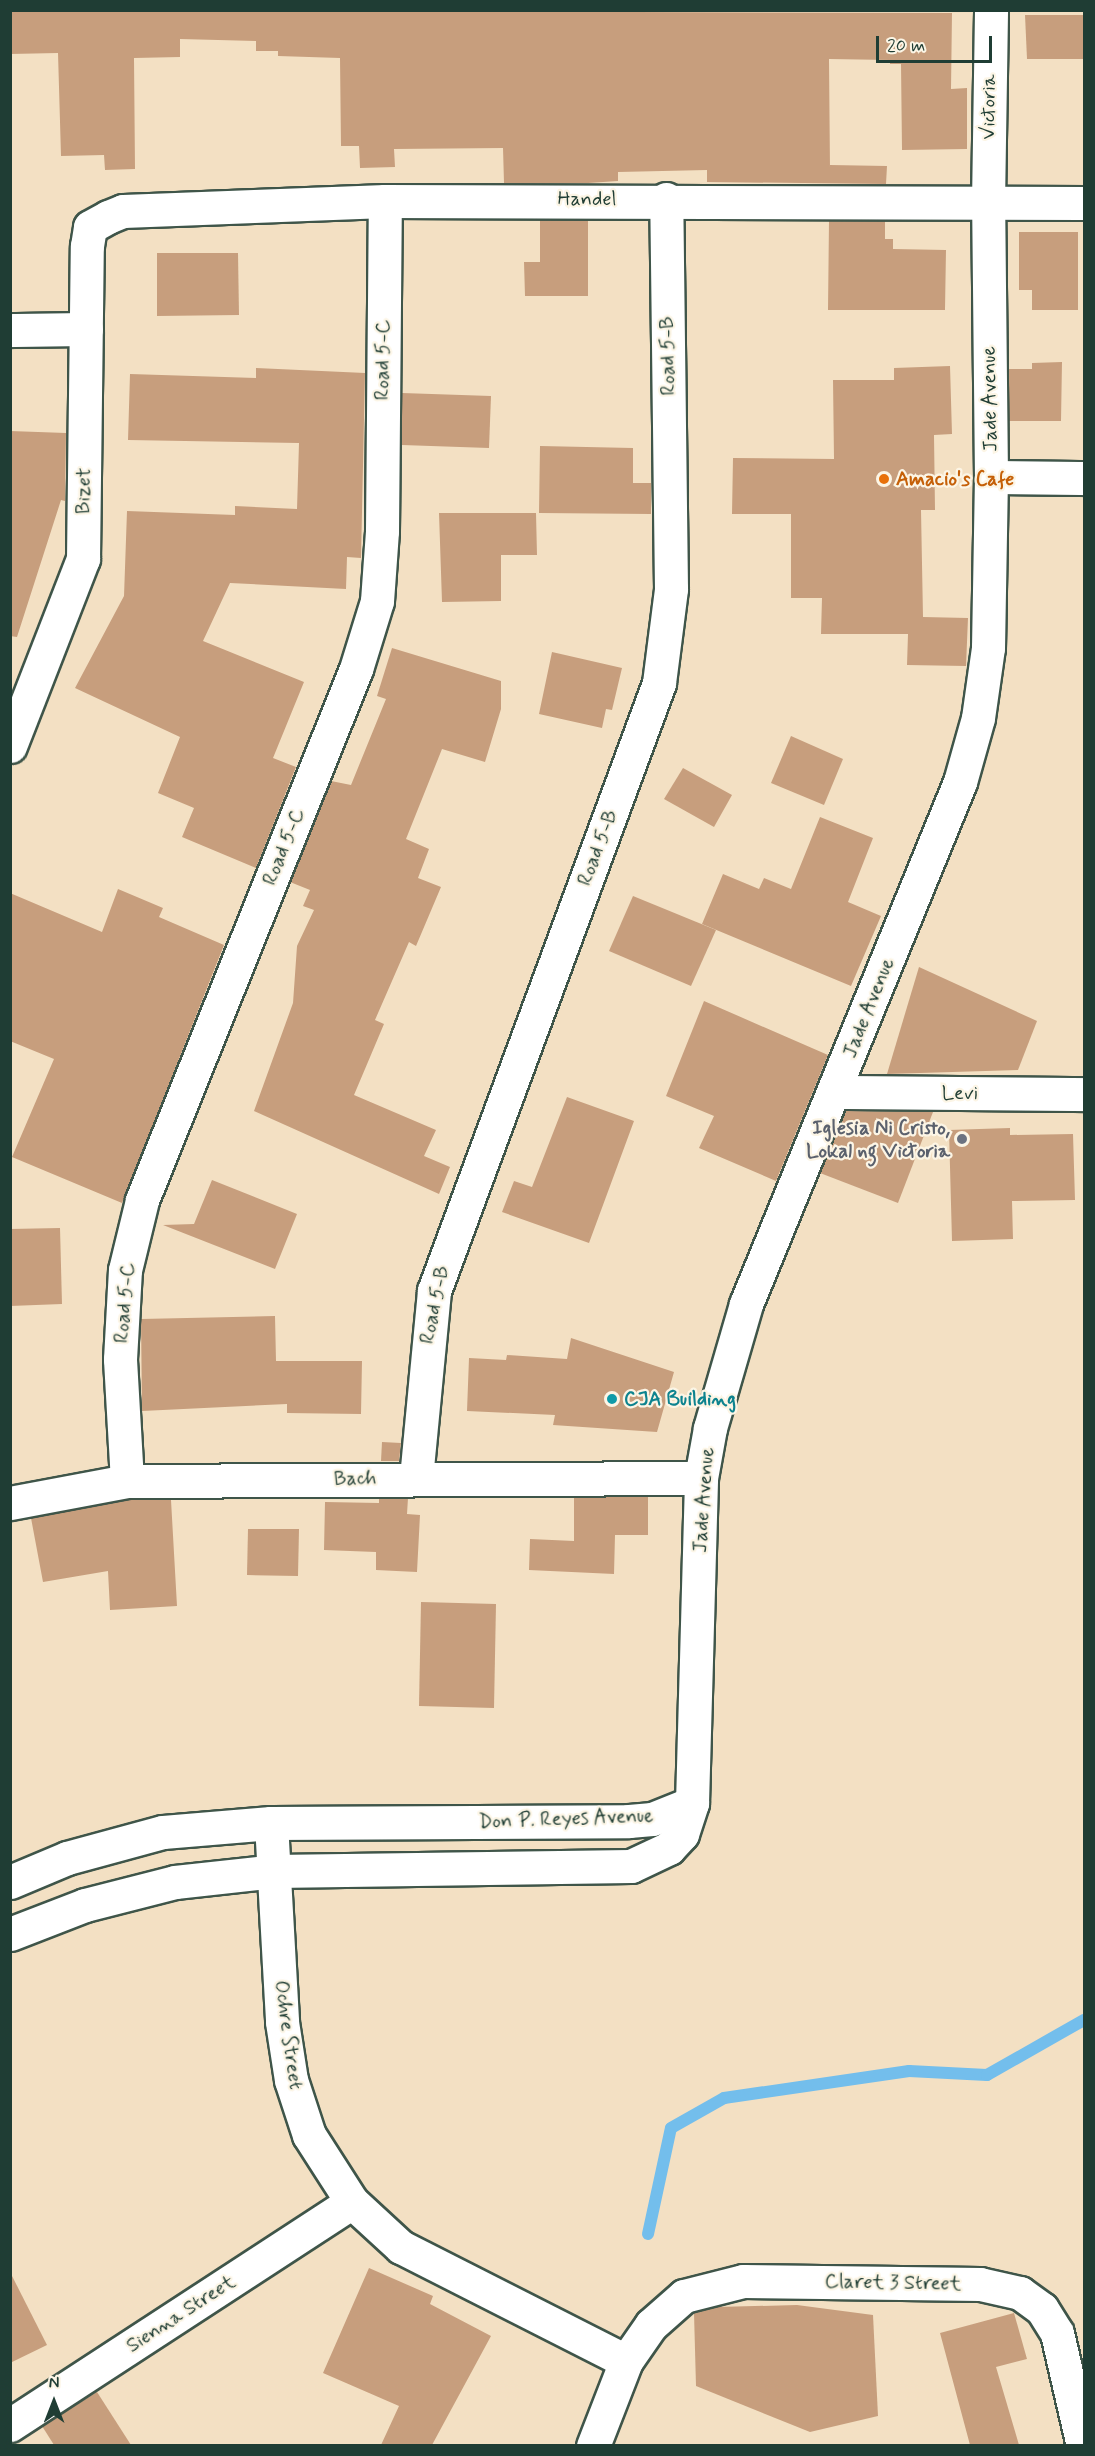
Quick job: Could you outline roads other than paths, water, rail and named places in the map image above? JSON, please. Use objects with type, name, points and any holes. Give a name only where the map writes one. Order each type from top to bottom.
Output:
[{"type":"street","name":"Victoria","points":[[988,203],[991,10]]},
{"type":"street","name":"Handel","points":[[95,228],[123,211],[385,201],[666,199],[1084,203]]},
{"type":"street","name":"Road 5-B","points":[[416,1478],[434,1291],[659,682],[671,589],[666,199]]},
{"type":"street","name":"Road 5-C","points":[[127,1481],[120,1359],[125,1269],[142,1200],[356,669],[377,601],[382,531],[385,201]]},
{"type":"street","name":"Jade Avenue","points":[[692,1803],[701,1478],[710,1428],[746,1304],[835,1092],[960,782],[978,718],[988,648],[991,477],[988,203]]},
{"type":"street","name":"Bizet","points":[[10,746],[83,559],[87,246],[90,227],[95,228]]},
{"type":"street","points":[[10,330],[86,329]]},
{"type":"street","points":[[991,477],[1084,478]]},
{"type":"street","name":"Levi","points":[[835,1092],[1084,1094]]},
{"type":"street","name":"Bach","points":[[10,1503],[127,1481],[701,1478]]},
{"type":"street","name":"Don P. Reyes Avenue","points":[[10,1882],[67,1858],[164,1832],[271,1823],[629,1821],[652,1819],[692,1803]]},
{"type":"street","name":"Don P. Reyes Avenue","points":[[10,1934],[85,1905],[175,1882],[274,1871],[631,1866],[669,1848],[682,1834],[692,1803]]},
{"type":"street","name":"Ochre Street","points":[[271,1823],[282,2022],[291,2080],[309,2135],[352,2202],[400,2247],[626,2361]]},
{"type":"street","name":"Sienna Street","points":[[10,2425],[352,2202]]},
{"type":"street","name":"Claret 3 Street","points":[[593,2445],[626,2361],[651,2325],[684,2296],[743,2281],[980,2284],[1020,2293],[1047,2317],[1057,2333],[1083,2445]]},
{"type":"waterway","points":[[648,2234],[671,2128],[724,2098],[909,2071],[987,2075],[1084,2020]]},
{"type":"place","name":"Amacio's Cafe","points":[[884,479]]},
{"type":"place","name":"Iglesia Ni Cristo, Lokal ng Victoria","points":[[962,1139]]},
{"type":"place","name":"CJA Building","points":[[612,1399]]}]
